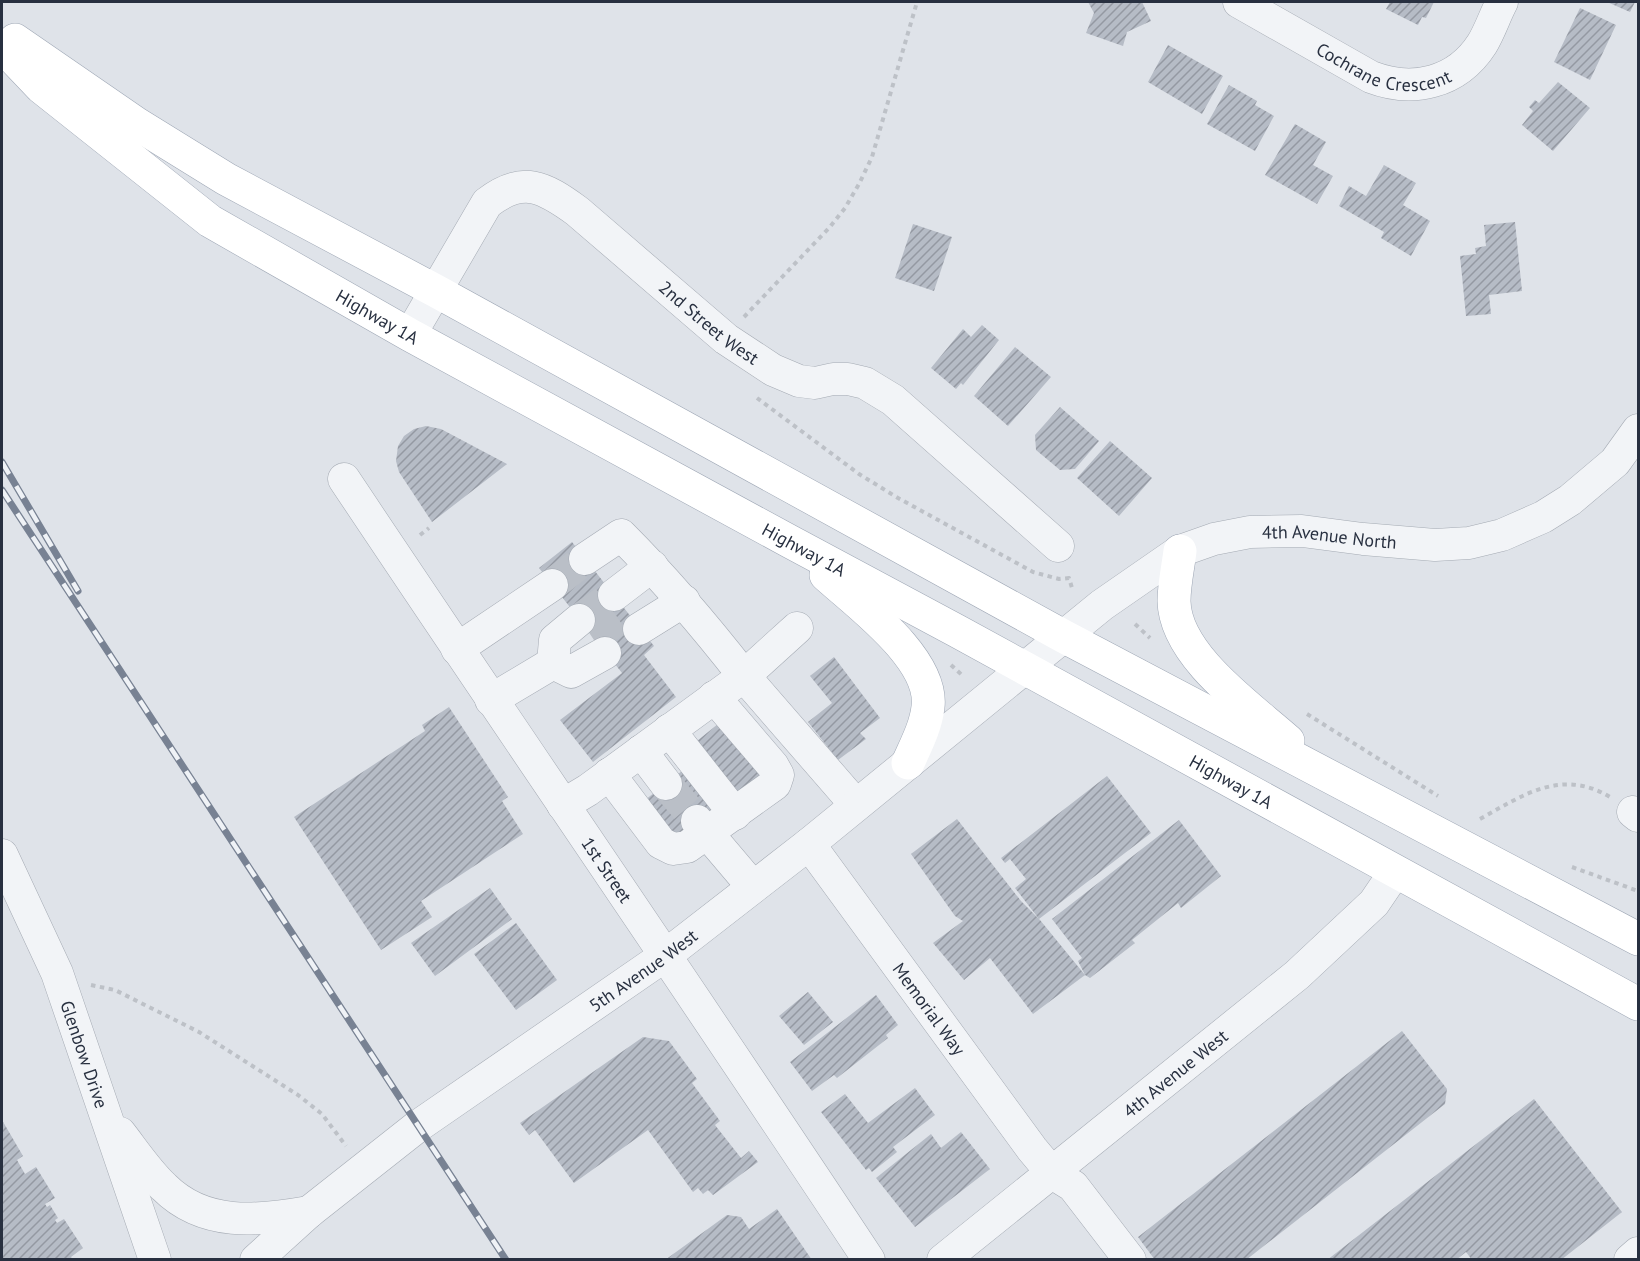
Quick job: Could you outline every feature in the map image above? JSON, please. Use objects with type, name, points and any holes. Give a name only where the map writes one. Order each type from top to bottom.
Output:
[{"type":"main road","points":[[2,30],[137,124],[226,179],[436,291],[1063,636],[1638,939]]},
{"type":"main road","name":"Highway 1A","points":[[2,46],[41,87],[210,221],[410,335],[1638,1004]]},
{"type":"main road","points":[[789,541],[895,637],[914,660],[927,687],[928,706],[922,732],[908,764]]},
{"type":"main road","points":[[1180,550],[1174,601],[1177,620],[1191,650],[1210,672],[1328,776]]},
{"type":"street","name":"Cochrane Crescent","points":[[1239,2],[1371,77],[1388,84],[1404,86],[1434,81],[1451,74],[1463,65],[1483,42],[1502,2]]},
{"type":"street","name":"2nd Street West","points":[[410,335],[487,203],[500,193],[513,188],[532,186],[552,193],[577,211],[726,339],[773,370],[799,381],[815,383],[833,379],[865,383],[893,400],[1058,546]]},
{"type":"street","name":"4th Avenue North","points":[[1023,668],[1113,596],[1180,550],[1214,539],[1250,532],[1302,531],[1435,545],[1469,543],[1502,535],[1543,518],[1570,500],[1615,462],[1638,430]]},
{"type":"street","name":"1st Street","points":[[344,479],[456,649],[666,955],[869,1260]]},
{"type":"street","points":[[585,559],[621,535],[668,584],[856,805]]},
{"type":"street","points":[[668,584],[627,612],[668,584]]},
{"type":"street","points":[[456,649],[552,585]]},
{"type":"street","points":[[563,805],[588,790],[744,676],[797,628]]},
{"type":"street","points":[[592,637],[571,672],[553,663],[555,640],[592,637]]},
{"type":"street","points":[[491,700],[553,663]]},
{"type":"street","name":"5th Avenue West","points":[[256,1260],[309,1212],[418,1126],[666,955],[809,844],[1023,668]]},
{"type":"street","points":[[609,774],[661,843],[673,849],[687,847],[703,827],[735,814],[775,784],[778,775],[773,766],[714,698]]},
{"type":"street","points":[[669,730],[735,814]]},
{"type":"street","points":[[641,751],[666,783]]},
{"type":"street","points":[[703,827],[753,887]]},
{"type":"street","name":"Memorial Way","points":[[809,844],[1032,1149],[1052,1173],[1073,1186],[1130,1260]]},
{"type":"street","name":"Glenbow Drive","points":[[2,855],[57,973],[155,1260]]},
{"type":"street","name":"4th Avenue West","points":[[943,1260],[1297,975],[1374,903],[1395,872]]},
{"type":"street","points":[[106,1116],[164,1187],[183,1203],[212,1216],[242,1220],[266,1219],[309,1212]]},
{"type":"street","points":[[1630,1260],[1638,1253]]},
{"type":"path","points":[[737,324],[829,228],[845,208],[859,184],[872,157],[917,2]]},
{"type":"path","points":[[756,397],[859,474],[898,498],[1037,573],[1059,579],[1069,578],[1072,588]]},
{"type":"path","points":[[420,535],[429,528]]},
{"type":"path","points":[[1035,580],[1037,573]]},
{"type":"path","points":[[1305,713],[1439,796]]},
{"type":"path","points":[[1480,819],[1533,791],[1565,784],[1576,784],[1594,789],[1636,814]]},
{"type":"path","points":[[1472,815],[1490,825]]},
{"type":"path","points":[[1562,862],[1638,891]]},
{"type":"path","points":[[87,985],[115,990],[199,1032],[314,1107],[327,1119],[350,1151]]},
{"type":"building","points":[[1088,2],[1142,2],[1151,21],[1127,32],[1123,46],[1086,33],[1094,13]]},
{"type":"building","points":[[1390,2],[1434,2],[1426,18],[1422,17],[1418,25],[1386,9]]},
{"type":"building","points":[[1607,2],[1635,2],[1630,12]]},
{"type":"building","points":[[1580,8],[1616,25],[1590,80],[1554,62]]},
{"type":"building","points":[[1168,45],[1223,76],[1202,114],[1148,82]]},
{"type":"building","points":[[1558,82],[1590,108],[1553,151],[1522,125],[1533,111],[1529,107],[1535,100],[1539,103]]},
{"type":"building","points":[[1229,85],[1257,101],[1255,105],[1274,116],[1255,151],[1207,124]]},
{"type":"building","points":[[1295,124],[1326,142],[1313,165],[1333,176],[1317,204],[1265,175]]},
{"type":"building","points":[[1384,165],[1416,183],[1403,205],[1430,221],[1411,256],[1381,238],[1384,232],[1339,206],[1349,186],[1366,196]]},
{"type":"building","points":[[1515,222],[1522,291],[1489,295],[1491,314],[1466,316],[1460,256],[1476,254],[1475,248],[1486,246],[1484,225]]},
{"type":"building","points":[[913,224],[952,237],[934,291],[895,278]]},
{"type":"building","points":[[982,325],[999,340],[963,385],[961,383],[956,389],[931,368],[963,329],[971,337]]},
{"type":"building","points":[[1015,347],[1051,377],[1008,426],[974,396]]},
{"type":"building","points":[[1060,407],[1099,441],[1075,469],[1060,470],[1036,450],[1035,435]]},
{"type":"building","points":[[426,426],[441,429],[507,464],[432,522],[399,472],[396,461],[398,446],[404,436],[414,429]]},
{"type":"building","points":[[1110,441],[1152,478],[1119,516],[1077,478]]},
{"type":"building","points":[[572,542],[654,646],[644,655],[676,697],[593,762],[560,720],[622,673],[539,568]]},
{"type":"building","points":[[834,657],[880,718],[860,733],[866,739],[838,760],[808,722],[832,703],[810,676]]},
{"type":"building","points":[[449,707],[508,797],[502,801],[523,834],[421,901],[432,917],[381,950],[294,817],[425,731],[422,725]]},
{"type":"building","points":[[723,720],[765,774],[734,798],[692,745]]},
{"type":"building","points":[[687,767],[717,805],[675,838],[645,800]]},
{"type":"building","points":[[1107,776],[1151,833],[1039,919],[1015,888],[1026,879],[1010,859],[1005,863],[1001,858]]},
{"type":"building","points":[[957,819],[1021,901],[1040,920],[1085,975],[1033,1014],[990,958],[964,980],[933,943],[963,921],[955,916],[911,854]]},
{"type":"building","points":[[1179,820],[1221,876],[1181,908],[1178,903],[1132,940],[1135,943],[1090,978],[1085,975],[1078,961],[1082,958],[1052,919]]},
{"type":"building","points":[[490,888],[512,919],[435,976],[411,943]]},
{"type":"building","points":[[516,923],[557,980],[516,1010],[474,954]]},
{"type":"building","points":[[808,992],[833,1022],[804,1045],[779,1016]]},
{"type":"building","points":[[876,995],[898,1025],[886,1035],[888,1038],[837,1078],[834,1075],[812,1091],[790,1062]]},
{"type":"building","points":[[1402,1031],[1447,1089],[1445,1104],[1246,1260],[1155,1260],[1138,1237]]},
{"type":"building","points":[[643,1037],[669,1041],[697,1079],[692,1083],[720,1121],[715,1125],[741,1158],[749,1151],[758,1162],[713,1195],[708,1190],[703,1194],[698,1188],[693,1192],[648,1130],[574,1183],[535,1130],[529,1135],[520,1123]]},
{"type":"building","points":[[915,1088],[935,1115],[893,1147],[897,1152],[872,1172],[869,1168],[866,1170],[821,1112],[845,1094],[868,1123]]},
{"type":"building","points":[[1534,1099],[1622,1212],[1561,1260],[1472,1260],[1466,1252],[1456,1260],[1327,1260]]},
{"type":"building","points":[[2,1120],[23,1156],[17,1160],[25,1174],[36,1167],[55,1198],[45,1204],[47,1207],[50,1205],[58,1218],[55,1220],[57,1223],[64,1219],[83,1248],[71,1257],[73,1260],[2,1260]]},
{"type":"building","points":[[961,1132],[990,1169],[915,1227],[876,1178],[931,1134],[941,1148]]},
{"type":"building","points":[[777,1209],[812,1260],[665,1260],[727,1215],[741,1217],[749,1229]]},
{"type":"tunnel","points":[[552,585],[585,559]]},
{"type":"tunnel","points":[[579,620],[614,595]]},
{"type":"tunnel","points":[[592,637],[628,613]]},
{"type":"tunnel","points":[[666,784],[697,821]]},
{"type":"railway","points":[[2,462],[78,591]]},
{"type":"railway","points":[[2,490],[506,1260]]}]
